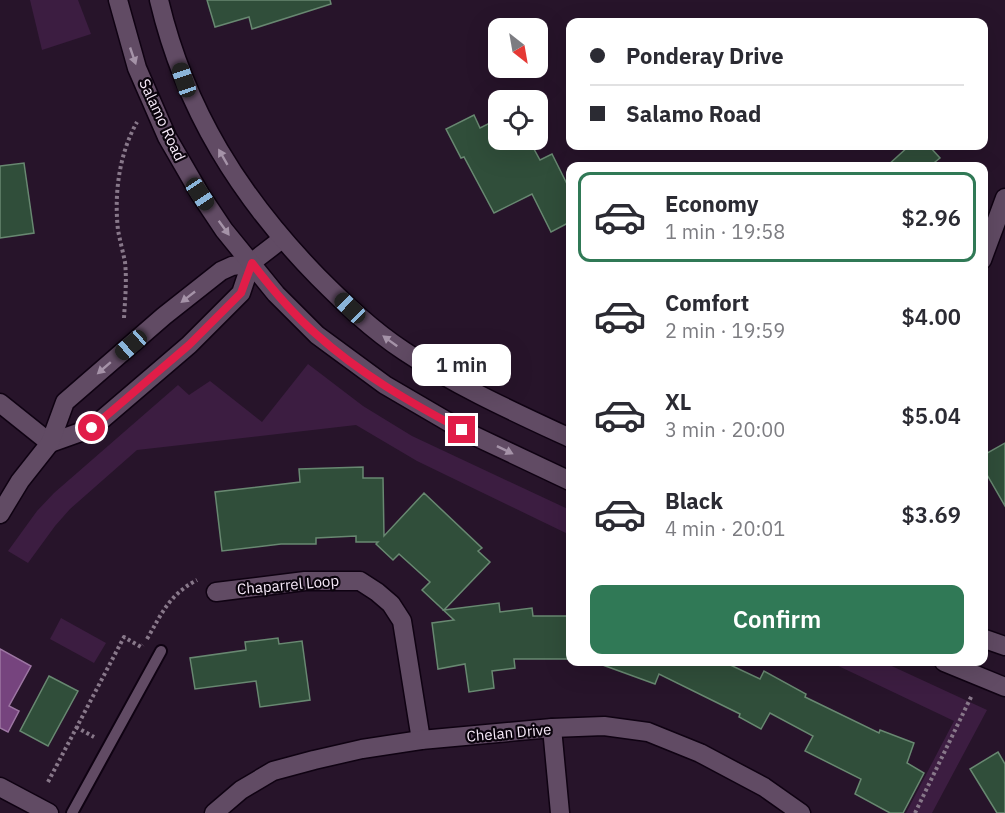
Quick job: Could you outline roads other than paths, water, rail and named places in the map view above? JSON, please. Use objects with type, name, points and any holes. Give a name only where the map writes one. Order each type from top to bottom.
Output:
[{"type":"street","name":"Salamo Road","points":[[118,0],[137,68],[167,137],[218,221],[276,294],[317,335],[385,385],[462,430],[566,479]]},
{"type":"street","points":[[159,0],[164,23],[184,80],[202,119],[249,198],[282,239],[364,322],[405,352],[472,391],[566,436]]},
{"type":"street","points":[[988,244],[1005,198]]},
{"type":"street","points":[[0,514],[20,482],[50,443],[65,402],[164,316],[221,272],[232,266],[252,263],[282,239]]},
{"type":"street","points":[[50,443],[92,428],[189,345],[241,293],[252,263]]},
{"type":"street","points":[[0,403],[50,443]]},
{"type":"street","name":"Chaparrel Loop","points":[[216,592],[305,581],[360,581],[377,592],[391,604],[402,621],[421,741]]},
{"type":"street","points":[[988,640],[1005,646]]},
{"type":"street","points":[[954,666],[1005,687]]},
{"type":"street","name":"Chelan Drive","points":[[214,813],[241,790],[273,771],[314,759],[362,749],[421,741],[552,728],[604,726],[648,732],[700,753],[764,787],[801,813]]},
{"type":"street","points":[[552,728],[560,813]]},
{"type":"street","points":[[0,787],[49,813]]},
{"type":"lane","points":[[72,813],[161,651]]}]
